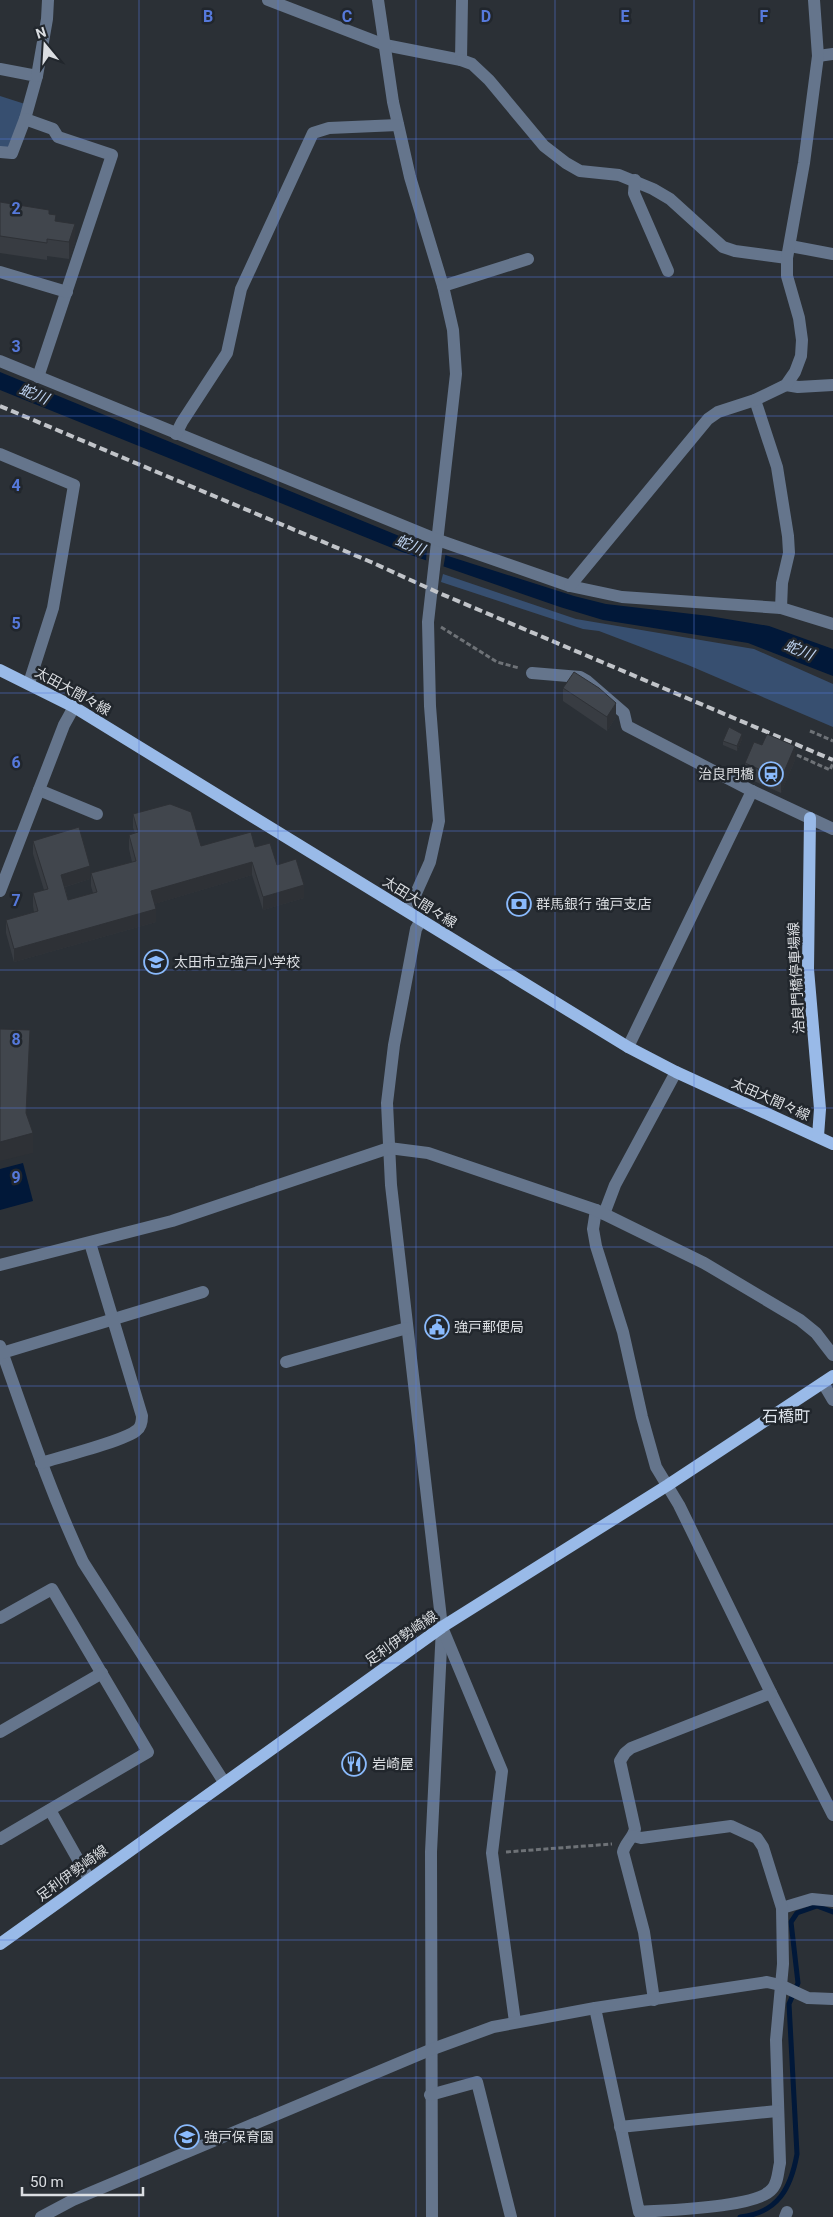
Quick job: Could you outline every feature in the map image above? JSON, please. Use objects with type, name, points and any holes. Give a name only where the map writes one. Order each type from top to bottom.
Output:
[{"type":"main road","name":"太田大間々線","points":[[0,670],[74,707],[628,1047],[676,1072],[833,1144]]},
{"type":"main road","name":"治良門橋停車場線","points":[[810,818],[808,969],[820,1109],[818,1136]]},
{"type":"main road","name":"足利伊勢崎線","points":[[0,1944],[224,1782],[442,1628],[668,1484],[828,1379]]},
{"type":"street","points":[[0,152],[12,153],[24,119],[37,76],[47,19],[48,0]]},
{"type":"street","points":[[268,0],[385,45],[461,60],[472,64],[544,146],[566,163],[580,171],[619,175],[635,180],[670,199],[723,247],[735,251],[833,254]]},
{"type":"street","points":[[378,0],[398,126],[410,177],[443,286],[453,330],[456,374],[428,622],[430,706],[439,821],[430,862],[408,911]]},
{"type":"street","points":[[461,60],[462,0]]},
{"type":"street","points":[[570,586],[708,419],[733,406],[756,400],[786,385],[795,372],[801,356],[802,340],[799,318],[786,276],[818,56],[814,0]]},
{"type":"street","points":[[818,56],[833,54]]},
{"type":"street","points":[[0,69],[37,76]]},
{"type":"street","points":[[24,119],[53,129],[58,137],[112,155],[38,377]]},
{"type":"street","points":[[176,434],[228,353],[241,289],[313,134],[329,128],[398,126]]},
{"type":"street","points":[[635,180],[634,193],[668,271]]},
{"type":"street","points":[[443,286],[528,260]]},
{"type":"street","points":[[0,272],[67,292]]},
{"type":"street","points":[[0,361],[438,543],[570,586],[622,597],[781,608],[833,624]]},
{"type":"street","points":[[786,385],[798,387],[833,385]]},
{"type":"street","points":[[756,400],[777,467],[788,536],[789,554],[782,583],[781,608]]},
{"type":"street","points":[[0,454],[74,485],[53,608],[29,683]]},
{"type":"street","points":[[532,673],[580,677],[624,713],[626,726],[752,791],[833,829]]},
{"type":"street","points":[[0,891],[64,725],[74,707]]},
{"type":"street","points":[[39,790],[97,814]]},
{"type":"street","points":[[628,1047],[752,791]]},
{"type":"street","points":[[421,920],[416,929],[394,1046],[387,1103],[391,1185],[442,1628],[431,1852],[430,2095],[432,2217]]},
{"type":"street","points":[[676,1072],[600,1212],[593,1229],[596,1246],[623,1332],[651,1453],[656,1467],[668,1484],[771,1693],[827,1790],[833,1815]]},
{"type":"street","points":[[0,1265],[181,1218],[388,1148],[428,1153],[600,1212],[704,1262],[800,1320],[816,1333],[833,1355]]},
{"type":"street","points":[[41,1463],[123,1437],[138,1429],[142,1423],[142,1416],[90,1243]]},
{"type":"street","points":[[203,1292],[113,1319],[1,1349],[41,1463],[65,1524],[83,1562],[224,1782]]},
{"type":"street","points":[[286,1362],[407,1328]]},
{"type":"street","points":[[828,1379],[833,1400]]},
{"type":"street","points":[[0,1618],[52,1589],[148,1752],[0,1839]]},
{"type":"street","points":[[442,1628],[502,1771],[492,1853],[515,2022]]},
{"type":"street","points":[[0,1732],[102,1673]]},
{"type":"street","points":[[654,2000],[644,1932],[625,1860],[624,1847],[633,1836],[635,1829],[620,1761],[631,1748],[771,1693]]},
{"type":"street","points":[[50,1810],[89,1879]]},
{"type":"street","points":[[596,2008],[639,2212],[747,2202],[772,2190],[777,2180],[780,2163],[776,2040],[783,1964],[782,1908],[763,1848],[757,1838],[731,1826],[641,1838],[633,1836]]},
{"type":"street","points":[[782,1908],[812,1899],[833,1901]]},
{"type":"street","points":[[41,2217],[73,2200],[430,2050],[492,2027],[596,2008],[767,1982],[780,1985],[808,1998],[833,1999]]},
{"type":"street","points":[[430,2095],[477,2082],[511,2217]]},
{"type":"street","points":[[620,2127],[777,2111]]},
{"type":"path","points":[[438,625],[497,662],[532,673]]},
{"type":"path","points":[[810,731],[833,741]]},
{"type":"path","points":[[796,755],[830,770],[833,763]]},
{"type":"path","points":[[492,1853],[614,1844],[624,1847]]},
{"type":"shaded area","points":[[0,96],[25,104],[10,149],[0,148]]},
{"type":"shaded area","points":[[443,574],[576,619],[754,649],[833,684],[833,727],[688,665],[599,631],[583,629],[441,582]]},
{"type":"water","name":"蛇川","points":[[0,372],[448,556],[574,596],[606,604],[709,616],[769,626],[833,649],[833,676],[748,643],[603,620],[402,552],[0,390]]},
{"type":"water","points":[[23,1163],[33,1201],[0,1210],[0,1169]]},
{"type":"pier","points":[[427,544],[446,552],[443,569],[426,563]]},
{"type":"building","points":[[0,202],[49,210],[49,214],[56,215],[55,221],[75,224],[69,242],[47,239],[47,243],[0,236]]},
{"type":"building","points":[[574,672],[599,688],[616,703],[607,717],[563,688]]},
{"type":"building","points":[[729,727],[742,734],[737,746],[723,741]]},
{"type":"building","points":[[767,734],[795,746],[781,779],[745,763],[754,742],[762,745]]},
{"type":"building","points":[[170,804],[191,812],[201,846],[251,832],[255,847],[270,843],[277,865],[296,859],[304,885],[263,897],[252,862],[151,891],[156,909],[14,949],[6,920],[38,911],[33,893],[48,889],[33,841],[79,827],[90,866],[61,875],[68,900],[97,892],[91,873],[136,861],[129,835],[138,832],[133,814]]},
{"type":"building","points":[[0,1029],[30,1030],[26,1113],[33,1133],[0,1142]]},
{"type":"waterway","points":[[740,2217],[753,2215],[773,2204],[780,2197],[791,2178],[797,2154],[789,2004],[798,1983],[791,1922],[797,1913],[817,1906],[833,1912]]},
{"type":"railway","points":[[0,406],[371,562],[439,593],[833,760]]},
{"type":"place","name":"治良門橋","points":[[771,774]]},
{"type":"place","name":"群馬銀行 強戸支店","points":[[519,904]]},
{"type":"place","name":"太田市立強戸小学校","points":[[156,962]]},
{"type":"place","name":"強戸郵便局","points":[[437,1327]]},
{"type":"place","name":"岩崎屋","points":[[354,1764]]},
{"type":"place","name":"強戸保育園","points":[[187,2137]]},
{"type":"district","name":"石橋町","points":[[786,1416]]}]
